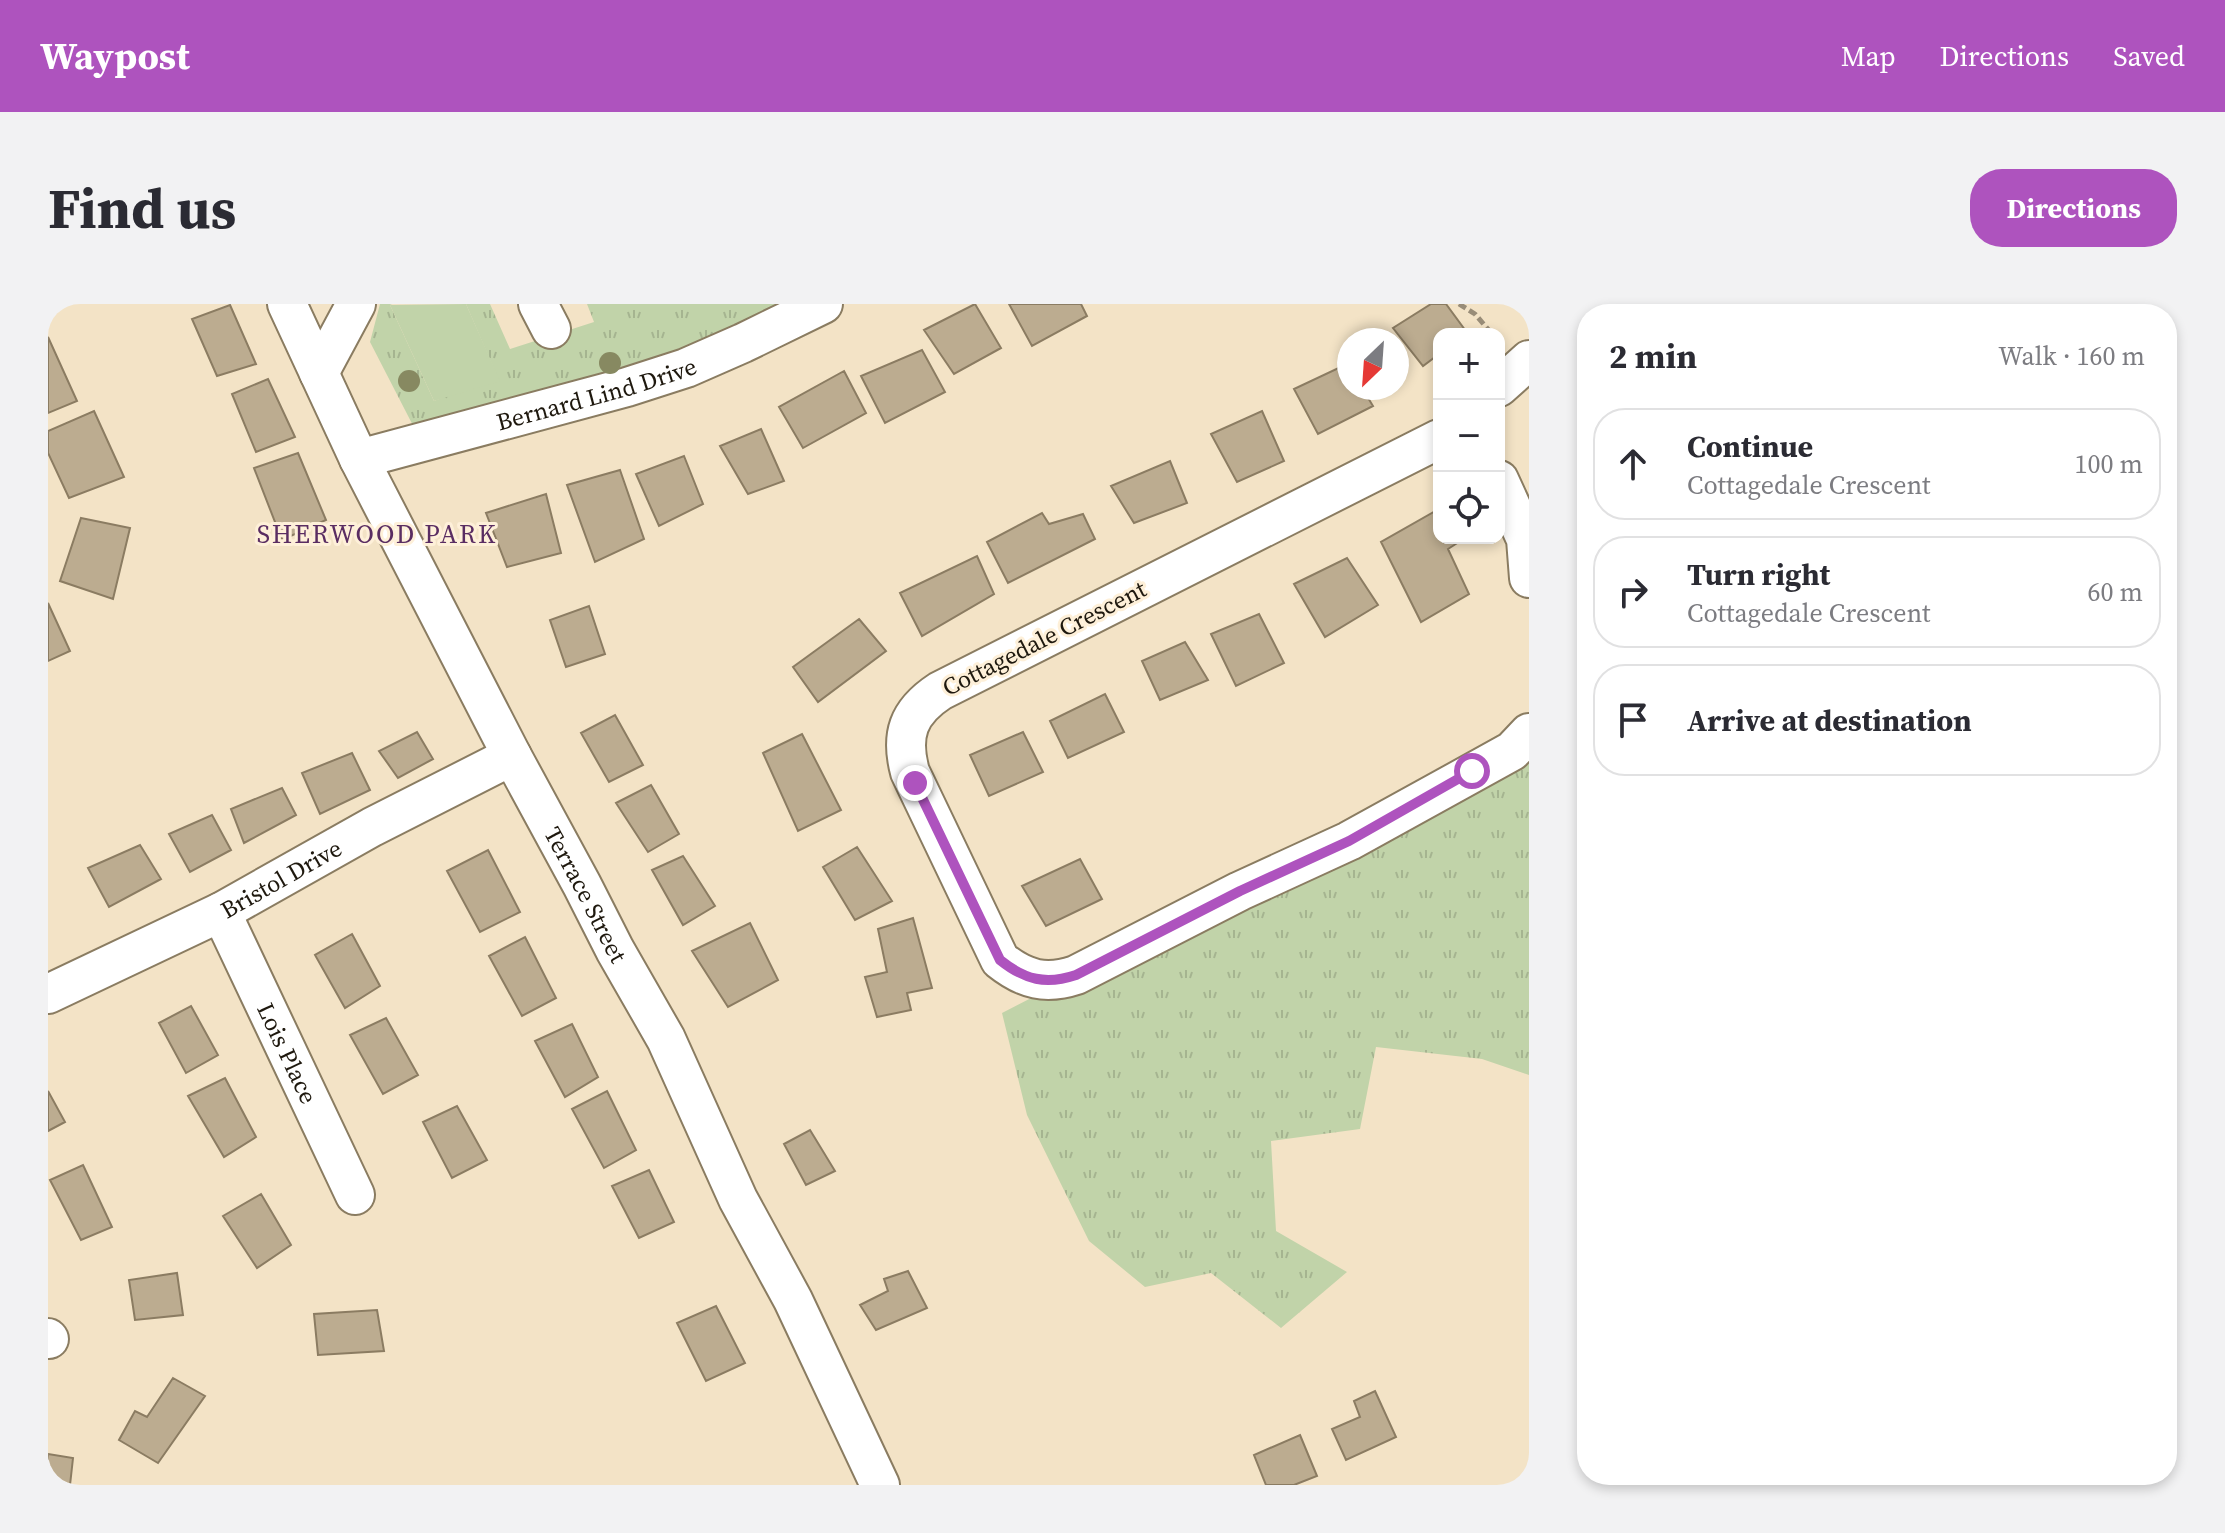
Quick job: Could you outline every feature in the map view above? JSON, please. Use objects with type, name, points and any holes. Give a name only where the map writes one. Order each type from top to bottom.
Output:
[{"type":"street","name":"Terrace Street","points":[[287,304],[359,459],[512,756],[666,1039],[738,1199],[793,1300],[880,1485]]},
{"type":"street","points":[[319,373],[356,304]]},
{"type":"street","name":"Bernard Lind Drive","points":[[359,459],[627,387],[686,368],[823,304]]},
{"type":"street","points":[[1505,382],[1529,360]]},
{"type":"street","name":"Cottagedale Crescent","points":[[1433,442],[1093,611],[940,691],[918,711],[907,731],[905,743],[910,772],[1000,960],[1022,975],[1057,981],[1076,975],[1240,891],[1349,841],[1512,751],[1529,733]]},
{"type":"street","points":[[1505,493],[1526,539],[1529,578]]},
{"type":"street","name":"Bristol Drive","points":[[48,994],[221,912],[372,827],[512,756]]},
{"type":"street","name":"Lois Place","points":[[221,912],[355,1195]]},
{"type":"path","points":[[1459,304],[1475,314],[1487,328]]},
{"type":"green space","points":[[380,304],[392,304],[434,401],[497,376],[466,304],[490,304],[510,349],[594,322],[587,304],[815,304],[422,443],[370,342]]},
{"type":"green space","points":[[466,304],[500,381],[434,401],[390,305]]},
{"type":"green space","points":[[1529,717],[1529,1075],[1482,1059],[1376,1047],[1360,1129],[1271,1141],[1276,1231],[1347,1272],[1281,1328],[1211,1273],[1145,1287],[1089,1241],[1027,1115],[1002,1013],[1133,946]]},
{"type":"building","points":[[975,304],[1001,348],[954,374],[924,330]]},
{"type":"building","points":[[1009,304],[1081,304],[1087,316],[1032,346]]},
{"type":"building","points":[[1431,304],[1446,304],[1464,328],[1433,328],[1433,358],[1423,366],[1409,348],[1409,328],[1393,328]]},
{"type":"building","points":[[230,305],[256,364],[217,376],[192,319]]},
{"type":"building","points":[[48,337],[77,401],[48,413]]},
{"type":"building","points":[[922,350],[945,392],[885,423],[861,376]]},
{"type":"building","points":[[1337,369],[1337,400],[1369,400],[1373,406],[1318,434],[1294,389]]},
{"type":"building","points":[[844,371],[866,413],[803,448],[779,407]]},
{"type":"building","points":[[268,379],[295,437],[256,452],[232,394]]},
{"type":"building","points":[[94,411],[124,477],[69,498],[48,453],[48,431]]},
{"type":"building","points":[[1262,411],[1284,461],[1237,482],[1211,434]]},
{"type":"building","points":[[761,429],[784,481],[748,494],[720,446]]},
{"type":"building","points":[[298,453],[326,520],[282,540],[254,468]]},
{"type":"building","points":[[684,456],[703,504],[659,526],[636,474]]},
{"type":"building","points":[[1170,461],[1187,503],[1134,523],[1111,486]]},
{"type":"building","points":[[620,470],[644,539],[595,562],[567,485]]},
{"type":"building","points":[[546,494],[561,553],[507,567],[486,513]]},
{"type":"building","points":[[1433,512],[1433,544],[1456,544],[1448,549],[1469,594],[1421,622],[1381,542]]},
{"type":"building","points":[[1042,513],[1049,524],[1083,514],[1095,539],[1008,583],[987,542]]},
{"type":"building","points":[[81,518],[130,528],[113,599],[60,581]]},
{"type":"building","points":[[977,556],[994,594],[922,636],[900,593]]},
{"type":"building","points":[[1347,558],[1378,605],[1325,637],[1294,584]]},
{"type":"building","points":[[48,603],[70,651],[48,661]]},
{"type":"building","points":[[589,606],[605,654],[566,667],[550,620]]},
{"type":"building","points":[[1259,614],[1284,663],[1236,686],[1211,634]]},
{"type":"building","points":[[859,619],[886,651],[818,702],[793,667]]},
{"type":"building","points":[[1185,642],[1208,680],[1160,700],[1142,661]]},
{"type":"building","points":[[1105,694],[1124,732],[1068,758],[1050,721]]},
{"type":"building","points":[[615,715],[643,765],[609,782],[581,733]]},
{"type":"building","points":[[417,732],[433,759],[398,778],[379,751]]},
{"type":"building","points":[[1023,732],[1043,772],[989,796],[970,755]]},
{"type":"building","points":[[802,734],[841,810],[798,831],[763,753]]},
{"type":"building","points":[[352,753],[370,790],[320,814],[302,773]]},
{"type":"building","points":[[651,785],[679,834],[648,852],[616,803]]},
{"type":"building","points":[[282,788],[296,815],[244,843],[231,809]]},
{"type":"building","points":[[212,815],[231,850],[190,872],[169,834]]},
{"type":"building","points":[[140,845],[161,879],[109,907],[88,868]]},
{"type":"building","points":[[857,847],[892,901],[855,920],[823,867]]},
{"type":"building","points":[[488,850],[520,912],[480,932],[447,871]]},
{"type":"building","points":[[683,856],[715,906],[683,925],[652,870]]},
{"type":"building","points":[[1080,859],[1102,899],[1046,926],[1022,886]]},
{"type":"building","points":[[913,918],[932,988],[907,993],[911,1010],[877,1017],[865,977],[887,972],[878,929]]},
{"type":"building","points":[[750,923],[778,980],[728,1007],[692,951]]},
{"type":"building","points":[[352,934],[380,986],[345,1008],[315,955]]},
{"type":"building","points":[[525,937],[556,998],[522,1016],[489,956]]},
{"type":"building","points":[[191,1006],[218,1055],[186,1073],[159,1023]]},
{"type":"building","points":[[386,1018],[418,1075],[383,1094],[350,1035]]},
{"type":"building","points":[[572,1024],[598,1077],[565,1097],[535,1041]]},
{"type":"building","points":[[225,1078],[256,1137],[224,1157],[188,1096]]},
{"type":"building","points":[[48,1091],[65,1122],[48,1131]]},
{"type":"building","points":[[607,1091],[636,1150],[604,1168],[572,1109]]},
{"type":"building","points":[[457,1106],[487,1160],[452,1178],[423,1122]]},
{"type":"building","points":[[810,1130],[835,1171],[806,1185],[784,1144]]},
{"type":"building","points":[[83,1165],[112,1227],[81,1240],[50,1180]]},
{"type":"building","points":[[649,1170],[674,1222],[639,1238],[612,1186]]},
{"type":"building","points":[[261,1194],[291,1245],[257,1268],[223,1216]]},
{"type":"building","points":[[908,1271],[927,1308],[876,1330],[860,1305],[888,1291],[884,1279]]},
{"type":"building","points":[[177,1273],[183,1315],[135,1320],[129,1280]]},
{"type":"building","points":[[716,1306],[745,1363],[706,1381],[677,1323]]},
{"type":"building","points":[[377,1310],[384,1351],[318,1355],[314,1314]]},
{"type":"building","points":[[173,1378],[205,1396],[158,1463],[119,1440],[135,1411],[147,1417]]},
{"type":"building","points":[[1375,1391],[1396,1437],[1346,1460],[1332,1429],[1360,1417],[1354,1401]]},
{"type":"building","points":[[1300,1435],[1317,1476],[1294,1485],[1266,1485],[1254,1455]]},
{"type":"building","points":[[48,1454],[73,1458],[70,1485],[48,1485]]},
{"type":"district","name":"SHERWOOD PARK","points":[[377,534]]},
{"type":"route","points":[[915,783],[1000,960],[1022,975],[1057,981],[1076,975],[1240,891],[1349,841],[1472,771]]}]
